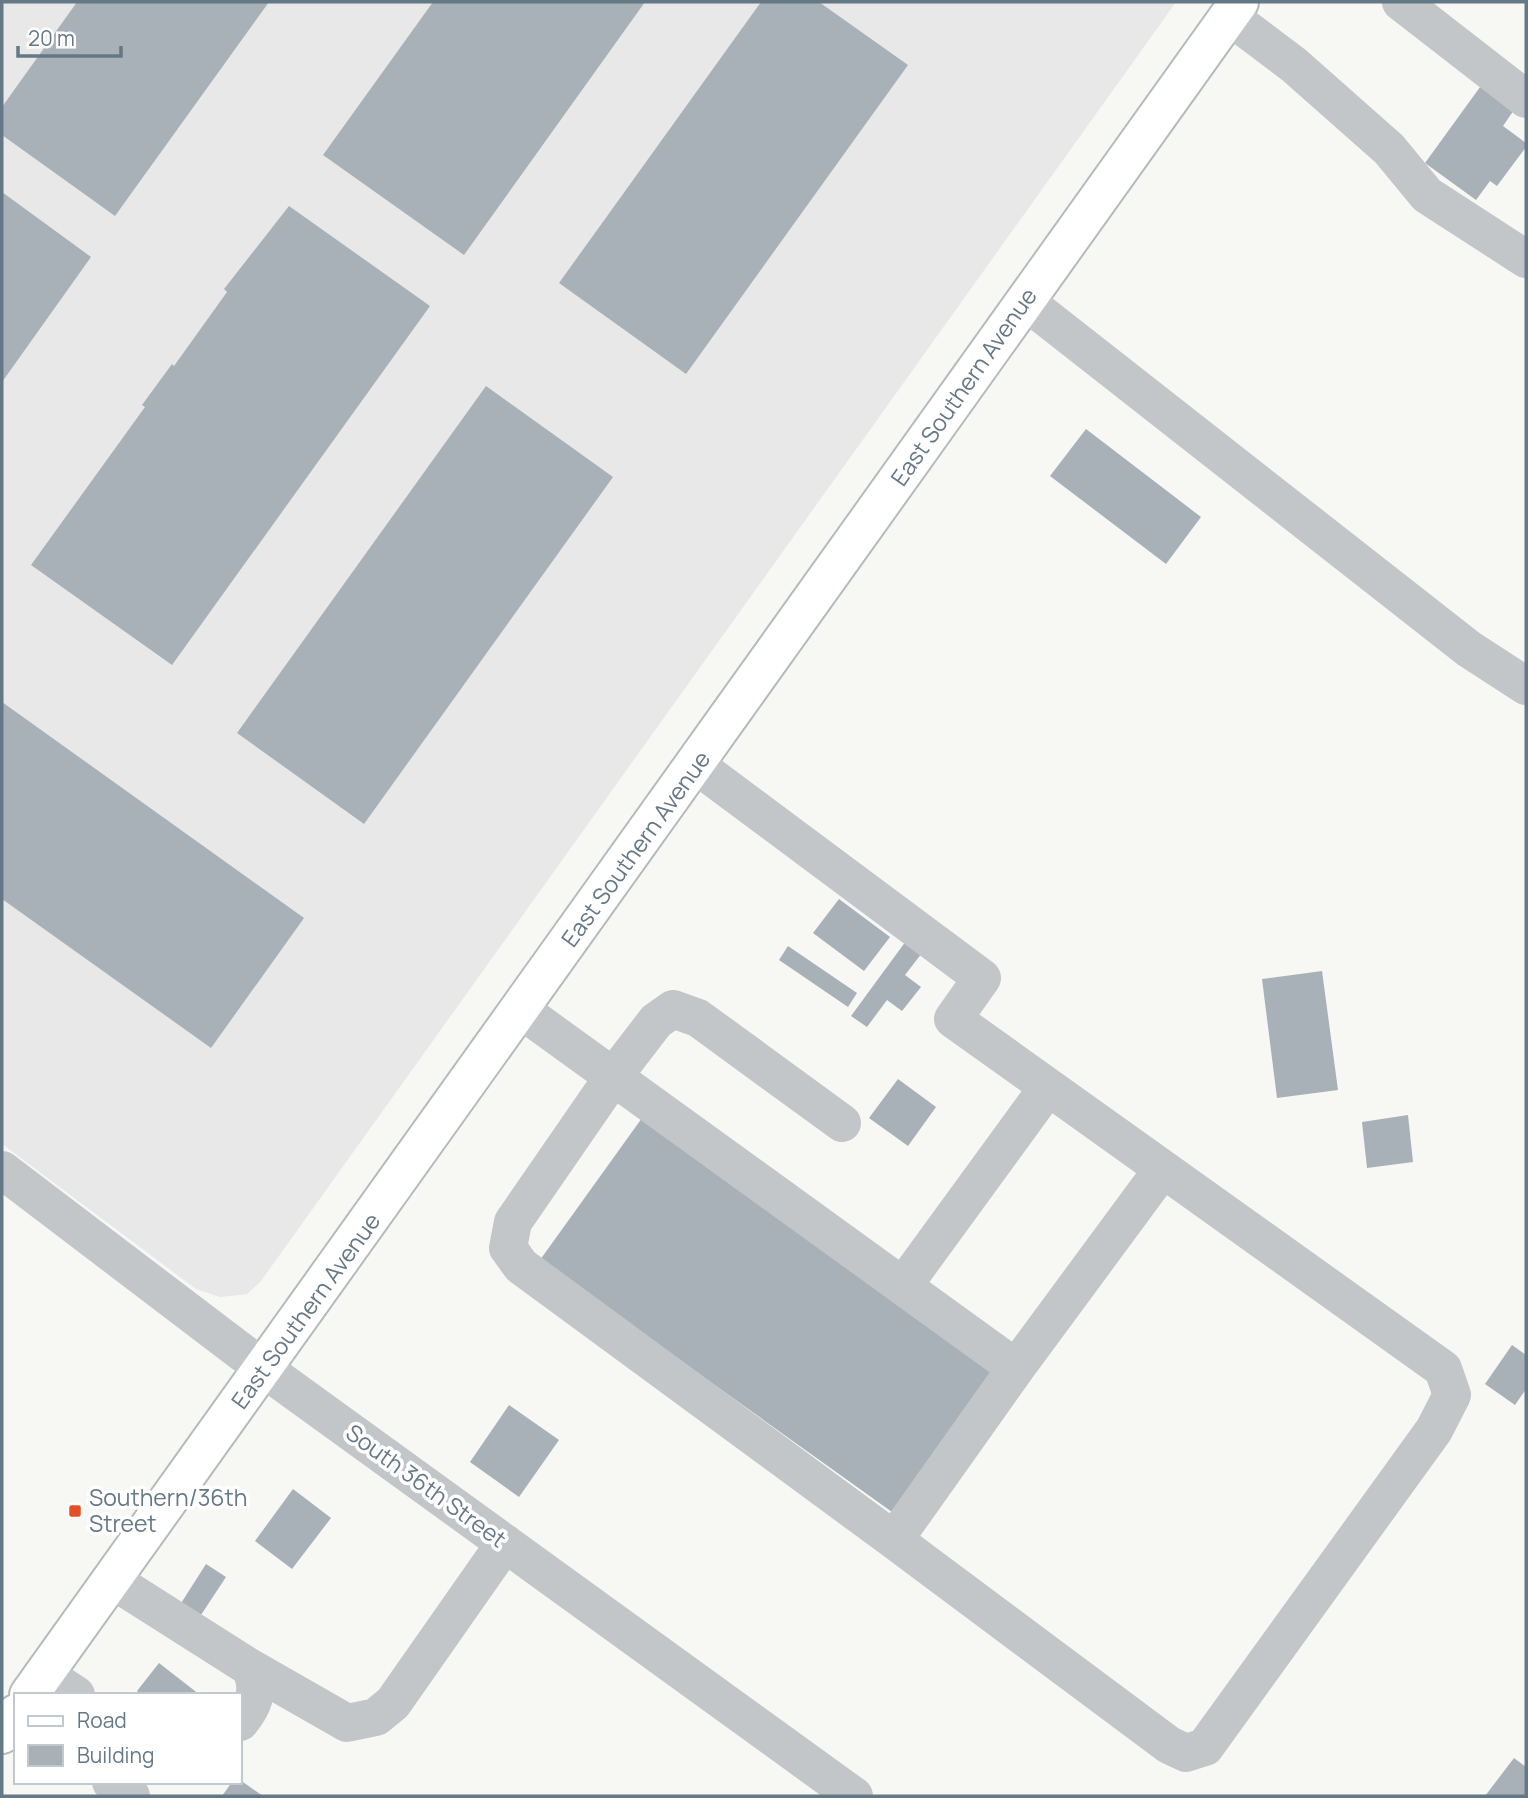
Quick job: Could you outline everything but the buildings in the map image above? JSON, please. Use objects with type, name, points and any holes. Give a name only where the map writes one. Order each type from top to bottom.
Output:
[{"type":"main road","name":"East Southern Avenue","points":[[37,1684],[522,1010],[1234,9]]},
{"type":"main road","points":[[2,1734],[14,1717]]},
{"type":"street","points":[[1401,2],[1526,99]]},
{"type":"street","points":[[1234,9],[1389,149],[1427,195],[1526,259]]},
{"type":"street","points":[[1026,301],[1469,649],[1526,686]]},
{"type":"street","points":[[696,765],[982,978],[953,1019],[1443,1369],[1452,1395],[1434,1430],[1205,1747],[1186,1753],[1169,1745],[894,1539],[521,1266],[508,1248],[513,1222],[613,1077],[656,1021],[673,1009],[698,1018],[842,1123]]},
{"type":"street","points":[[522,1010],[1016,1368]]},
{"type":"street","points":[[903,1286],[1048,1087]]},
{"type":"street","name":"South 36th Street","points":[[2,1170],[264,1369],[854,1796]]},
{"type":"street","points":[[894,1539],[1162,1170]]},
{"type":"street","points":[[112,1580],[249,1667],[347,1723],[376,1717],[393,1703],[505,1543]]},
{"type":"street","points":[[242,1719],[254,1700],[257,1681],[249,1667]]},
{"type":"street","points":[[37,1684],[69,1693]]},
{"type":"street","points":[[114,1784],[131,1796]]},
{"type":"shaded area","points":[[2,2],[1176,2],[261,1281],[247,1294],[220,1297],[196,1289],[2,1144]]},
{"type":"place","name":"Southern/36th Street","points":[[75,1511]]}]
